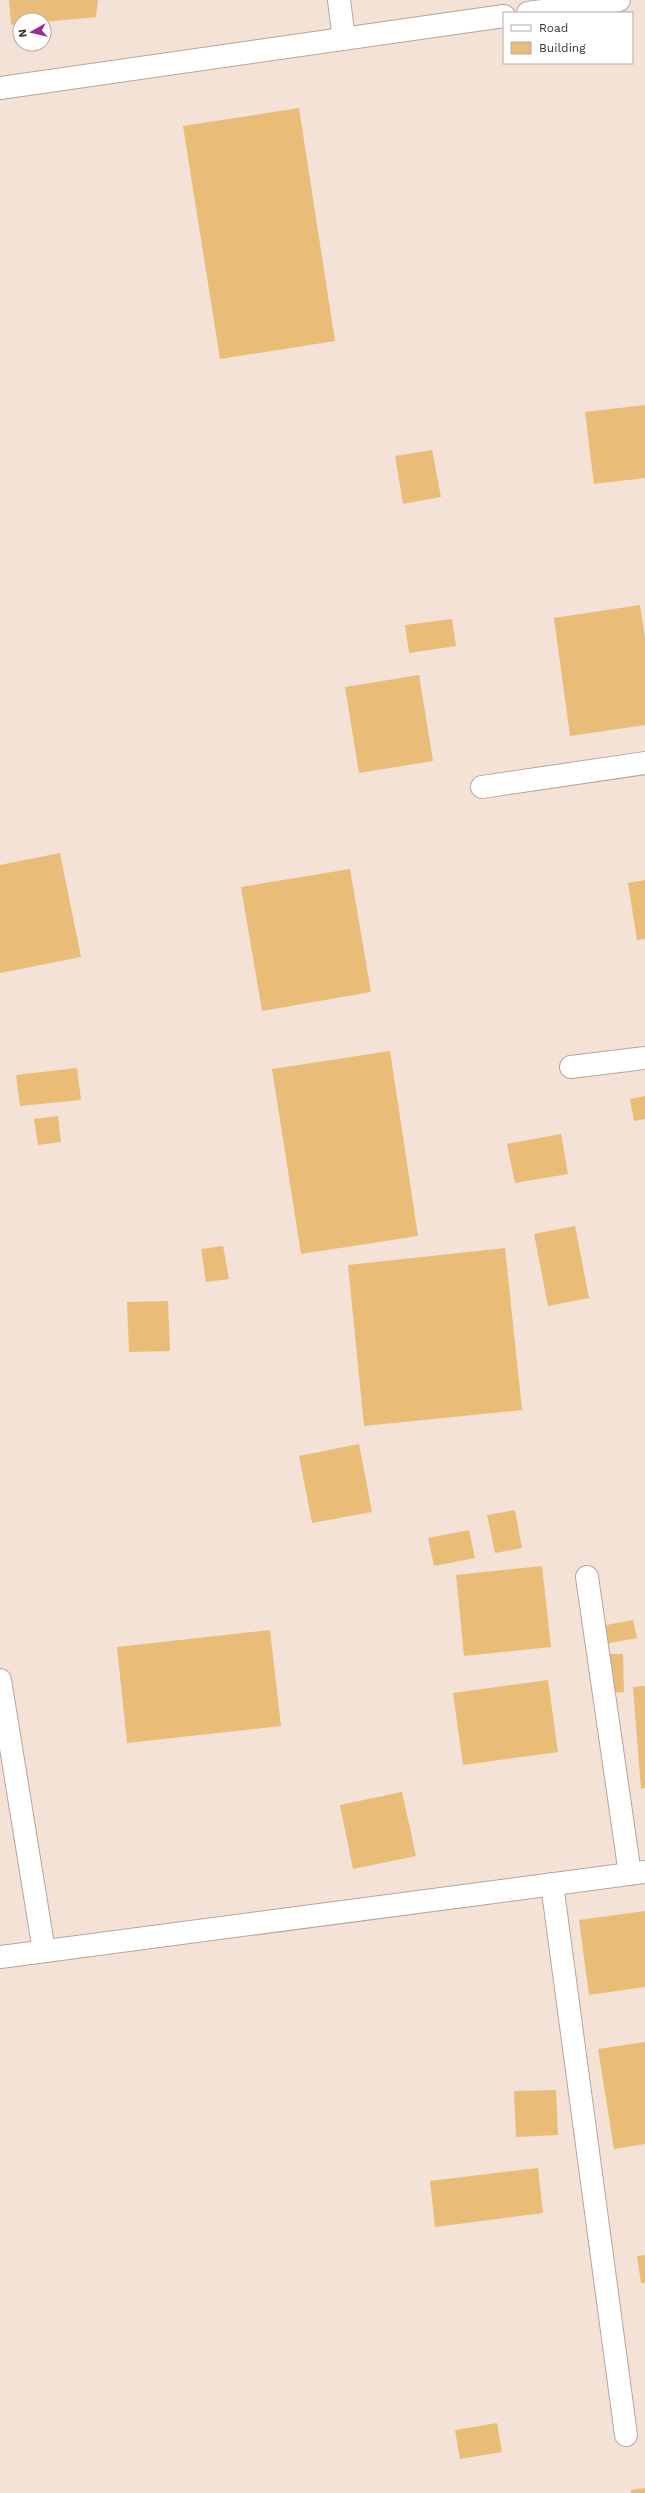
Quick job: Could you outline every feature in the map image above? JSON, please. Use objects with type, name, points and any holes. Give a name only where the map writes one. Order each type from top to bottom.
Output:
[{"type":"street","points":[[339,0],[344,39]]},
{"type":"street","points":[[533,12],[570,4],[619,0]]},
{"type":"street","points":[[0,88],[503,16]]},
{"type":"street","points":[[482,787],[645,763]]},
{"type":"street","points":[[571,1067],[645,1058]]},
{"type":"street","points":[[0,1957],[638,1873],[587,1577]]},
{"type":"street","points":[[0,1680],[44,1951]]},
{"type":"street","points":[[552,1884],[626,2435]]},
{"type":"building","points":[[9,0],[98,0],[96,17],[52,21],[52,12],[12,12],[11,25]]},
{"type":"building","points":[[299,108],[335,341],[220,359],[183,126]]},
{"type":"building","points":[[645,405],[645,478],[594,484],[585,412]]},
{"type":"building","points":[[432,450],[441,497],[403,504],[395,456]]},
{"type":"building","points":[[640,605],[645,638],[645,725],[570,736],[554,618]]},
{"type":"building","points":[[452,619],[456,646],[409,653],[405,625]]},
{"type":"building","points":[[419,675],[433,761],[359,773],[345,687]]},
{"type":"building","points":[[60,853],[81,957],[0,973],[0,865]]},
{"type":"building","points":[[350,869],[371,992],[262,1011],[241,887]]},
{"type":"building","points":[[645,880],[645,939],[637,940],[628,883]]},
{"type":"building","points":[[390,1051],[418,1236],[301,1254],[272,1069]]},
{"type":"building","points":[[77,1068],[81,1100],[20,1106],[16,1075]]},
{"type":"building","points":[[645,1096],[645,1119],[634,1121],[630,1099]]},
{"type":"building","points":[[58,1116],[61,1142],[38,1145],[34,1119]]},
{"type":"building","points":[[561,1134],[568,1174],[515,1183],[507,1144]]},
{"type":"building","points":[[575,1226],[589,1298],[548,1306],[534,1234]]},
{"type":"building","points":[[223,1246],[229,1279],[206,1282],[201,1249]]},
{"type":"building","points":[[505,1248],[522,1410],[364,1426],[348,1265]]},
{"type":"building","points":[[168,1301],[170,1351],[129,1352],[127,1302]]},
{"type":"building","points":[[359,1444],[372,1512],[312,1523],[299,1456]]},
{"type":"building","points":[[515,1510],[522,1548],[495,1553],[487,1515]]},
{"type":"building","points":[[469,1530],[475,1558],[434,1566],[428,1538]]},
{"type":"building","points":[[542,1566],[551,1647],[464,1656],[456,1575]]},
{"type":"building","points":[[633,1620],[637,1638],[605,1644],[601,1626]]},
{"type":"building","points":[[270,1630],[281,1726],[127,1743],[117,1647]]},
{"type":"building","points":[[609,1654],[623,1654],[624,1692],[610,1693]]},
{"type":"building","points":[[548,1680],[558,1752],[463,1765],[453,1693]]},
{"type":"building","points":[[645,1686],[645,1788],[641,1789],[633,1687]]},
{"type":"building","points":[[402,1792],[416,1856],[353,1869],[340,1805]]},
{"type":"building","points":[[645,1911],[645,1987],[589,1995],[579,1920]]},
{"type":"building","points":[[645,2042],[645,2144],[614,2149],[598,2049]]},
{"type":"building","points":[[556,2090],[558,2135],[516,2137],[514,2091]]},
{"type":"building","points":[[538,2168],[543,2213],[435,2227],[430,2181]]},
{"type":"building","points":[[645,2255],[645,2283],[641,2283],[637,2256]]},
{"type":"building","points":[[497,2423],[502,2452],[460,2459],[455,2430]]},
{"type":"building","points":[[645,2488],[645,2493],[631,2493],[631,2490]]}]
